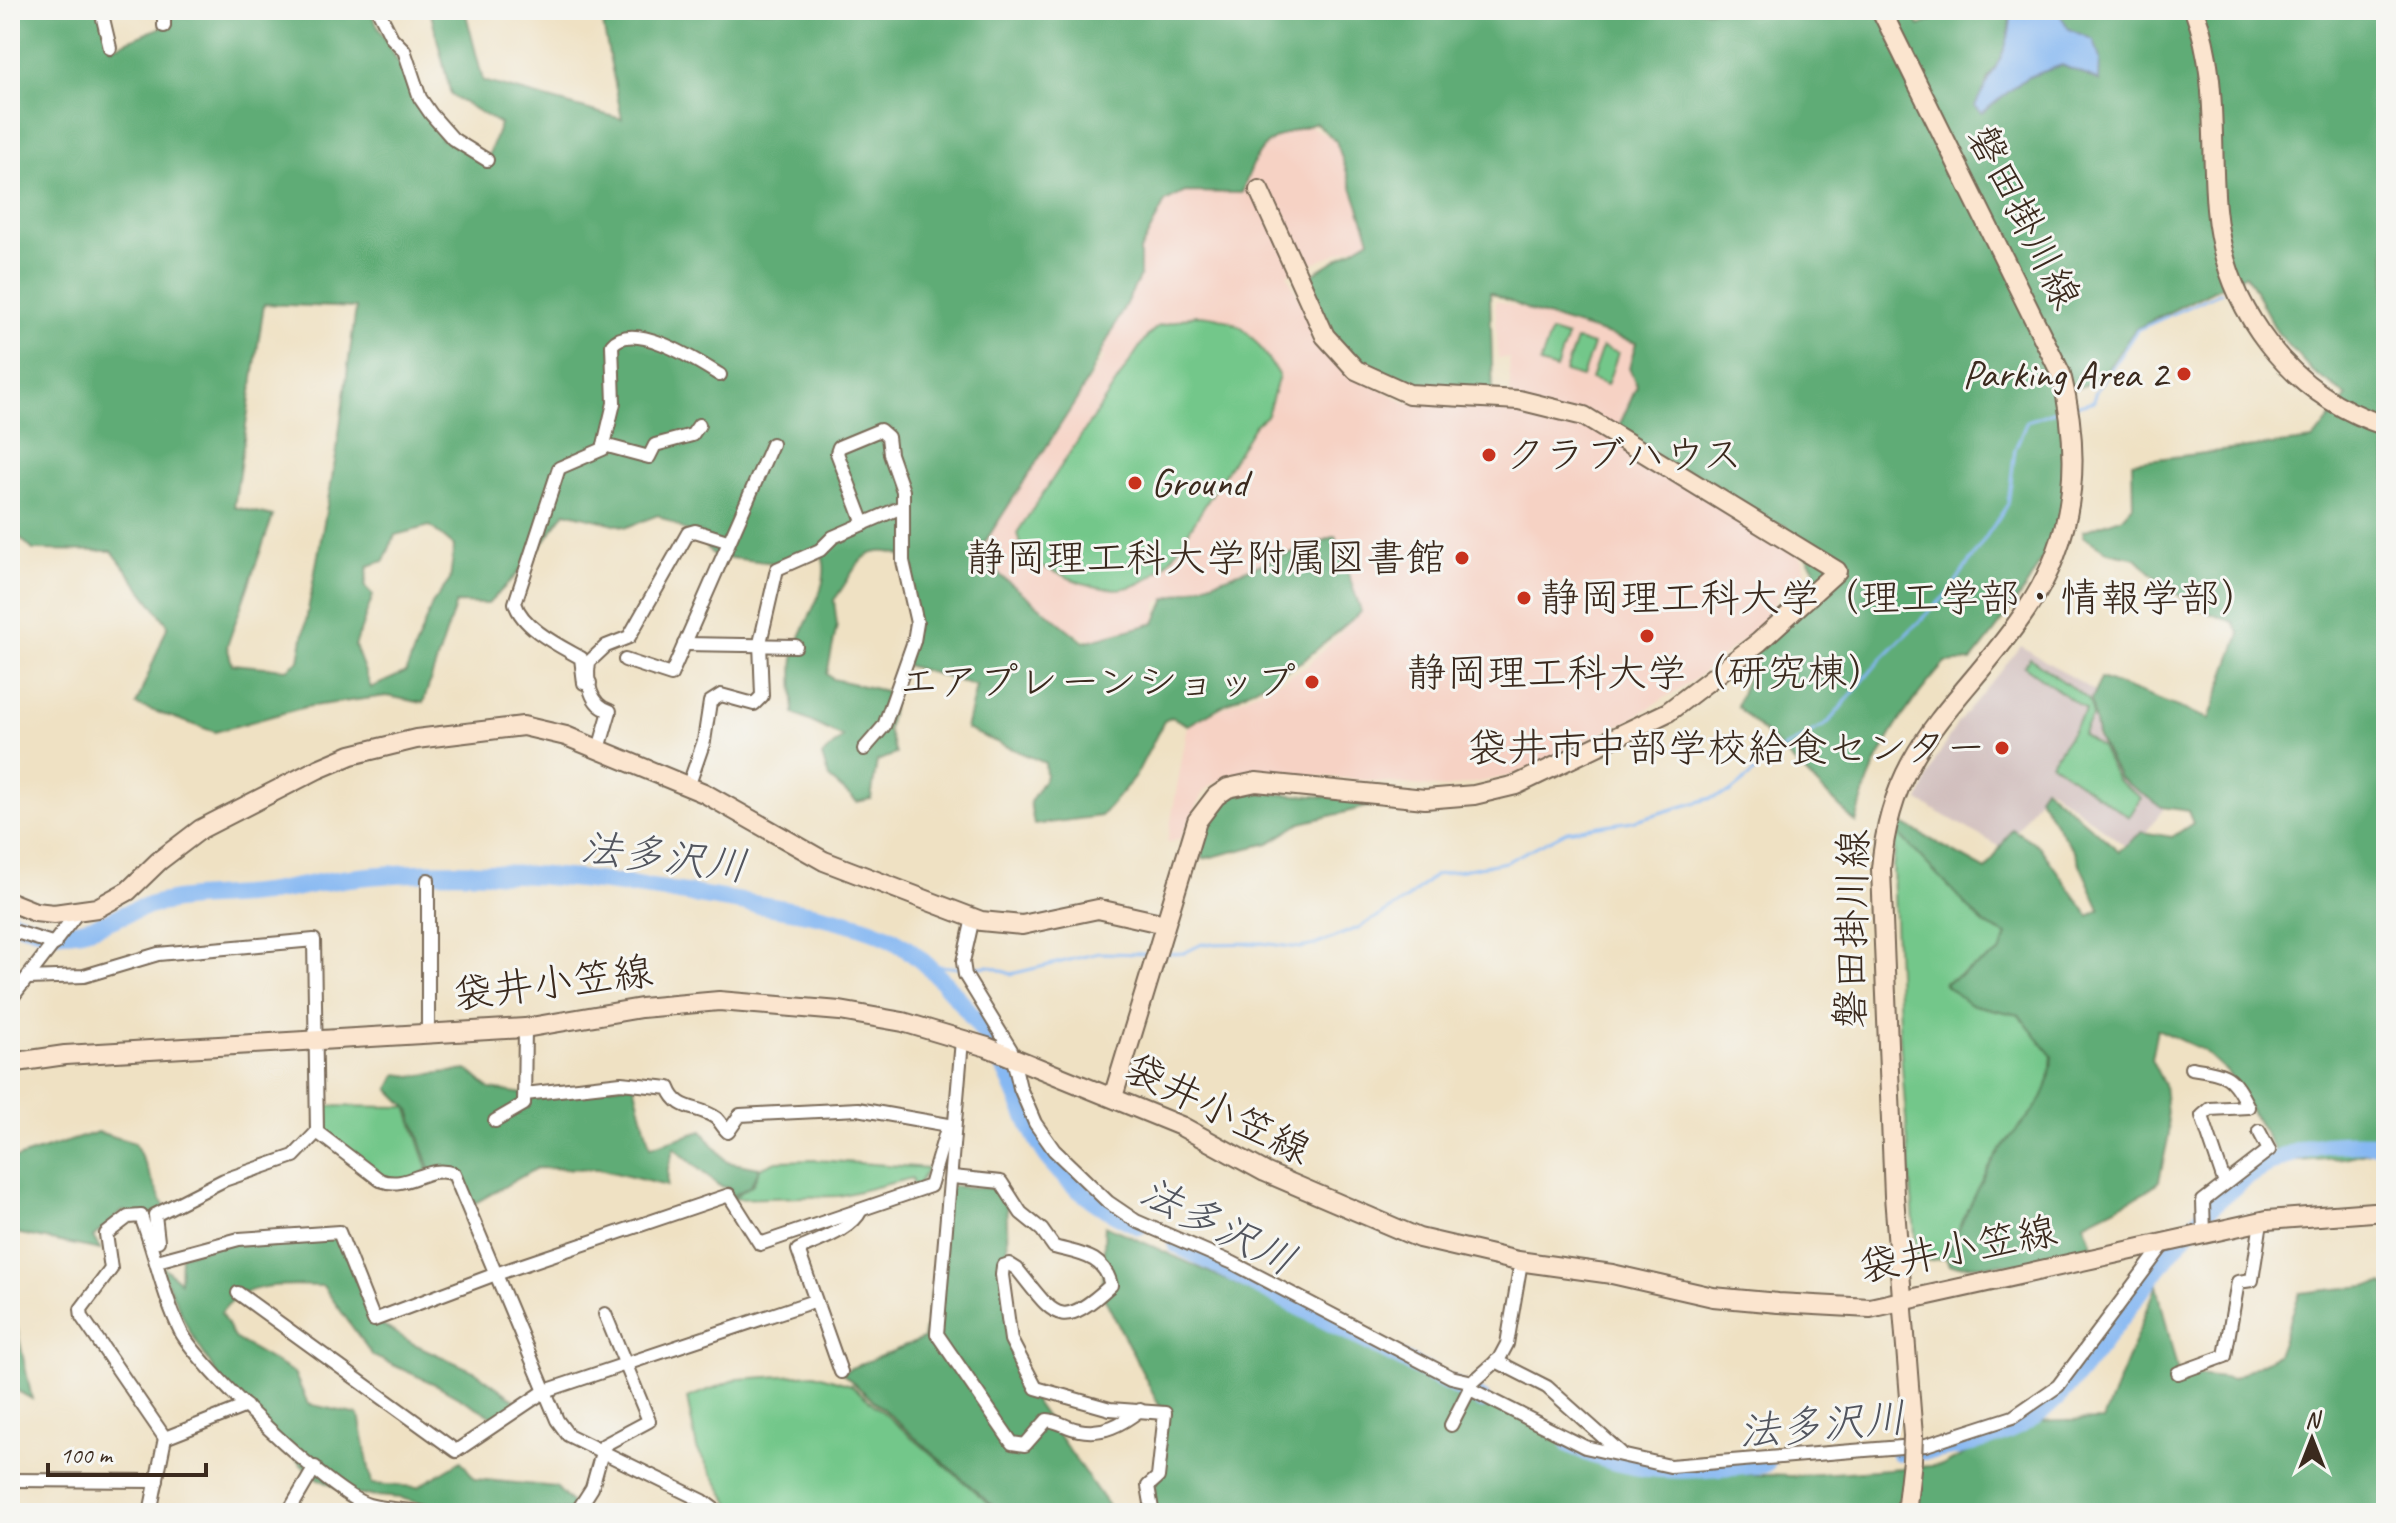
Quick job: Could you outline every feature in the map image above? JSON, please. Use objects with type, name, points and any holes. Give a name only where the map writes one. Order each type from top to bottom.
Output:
[{"type":"main road","name":"磐田掛川線","points":[[1881,10],[2061,374],[2071,417],[2074,462],[2067,521],[2045,578],[2027,609],[1917,748],[1888,815],[1881,869],[1883,973],[1894,1196],[1913,1436],[1906,1513]]},
{"type":"main road","points":[[2194,10],[2203,38],[2213,92],[2216,209],[2222,250],[2249,319],[2270,349],[2317,392],[2348,411],[2386,426]]},
{"type":"main road","points":[[1113,1097],[1197,821],[1205,807],[1228,788],[1256,782],[1425,799],[1474,795],[1516,785],[1668,712],[1759,642],[1837,571],[1584,416],[1519,400],[1409,394],[1356,370],[1325,336],[1259,190]]},
{"type":"main road","points":[[10,902],[35,912],[74,918],[128,891],[159,861],[201,829],[318,769],[366,750],[431,736],[523,726],[566,736],[599,749],[688,787],[824,861],[973,918],[1022,925],[1098,909],[1165,924]]},
{"type":"main road","name":"袋井小笠線","points":[[10,1063],[65,1055],[525,1028],[641,1008],[719,1001],[840,1011],[903,1022],[987,1047],[1181,1126],[1265,1172],[1419,1238],[1521,1262],[1612,1274],[1713,1297],[1870,1308],[2261,1222],[2386,1211]]},
{"type":"street","points":[[101,10],[110,48]]},
{"type":"street","points":[[164,10],[164,26]]},
{"type":"street","points":[[378,10],[392,38],[404,50],[420,98],[431,114],[453,139],[487,160]]},
{"type":"street","points":[[590,683],[584,683],[581,658],[554,643],[523,616],[515,603],[559,468],[596,455],[604,445],[614,403],[612,345],[615,340],[637,335],[690,357],[720,375]]},
{"type":"street","points":[[604,445],[649,457],[655,445],[692,435],[699,425]]},
{"type":"street","points":[[864,524],[837,453],[839,447],[884,431],[903,491],[903,561],[916,610],[914,641],[884,726],[864,749]]},
{"type":"street","points":[[625,660],[671,675],[772,444]]},
{"type":"street","points":[[688,787],[704,741],[710,702],[721,695],[754,704],[762,696],[760,643],[777,569],[820,550],[833,537],[902,507]]},
{"type":"street","points":[[599,749],[610,711],[599,707],[593,700],[589,662],[606,646],[629,637],[688,533],[695,531],[727,541]]},
{"type":"street","points":[[684,644],[796,646]]},
{"type":"street","points":[[428,880],[428,1034]]},
{"type":"street","points":[[10,1000],[74,918]]},
{"type":"street","points":[[973,918],[963,962],[965,975],[1012,1059],[1035,1123],[1054,1150],[1108,1202],[1136,1221],[1233,1263],[1579,1445],[1670,1466],[1926,1445],[2013,1417],[2058,1386],[2164,1244]]},
{"type":"street","points":[[10,930],[57,942]]},
{"type":"street","points":[[28,978],[84,976],[158,954],[314,940],[317,1132],[294,1156],[224,1180],[155,1215],[154,1228],[168,1301],[192,1349],[246,1406],[363,1509],[430,1513]]},
{"type":"street","points":[[495,1121],[524,1104],[525,1028]]},
{"type":"street","points":[[962,1040],[952,1125],[953,1177],[948,1194],[937,1334],[1012,1443],[1025,1445],[1047,1420],[1078,1430],[1103,1430],[1120,1425],[1140,1410]]},
{"type":"street","points":[[2191,1068],[2227,1074],[2236,1082],[2248,1107],[2210,1109],[2202,1116],[2224,1181]]},
{"type":"street","points":[[525,1094],[621,1083],[669,1088],[673,1098],[683,1107],[716,1118],[728,1132],[740,1115],[858,1109],[952,1125]]},
{"type":"street","points":[[161,1260],[239,1239],[339,1232],[374,1320],[496,1274],[729,1195],[760,1244],[861,1210],[930,1186],[952,1125]]},
{"type":"street","points":[[2204,1234],[2203,1201],[2224,1181],[2269,1150],[2259,1131]]},
{"type":"street","points":[[317,1132],[380,1180],[391,1184],[404,1184],[436,1170],[454,1174],[545,1391],[568,1435],[703,1501],[719,1513]]},
{"type":"street","points":[[953,1177],[1001,1182],[1021,1213],[1042,1230],[1054,1247],[1082,1252],[1108,1272],[1111,1285],[1089,1306],[1062,1316],[1053,1313],[1017,1269],[1009,1264],[1003,1266],[1011,1340],[1036,1388],[1110,1409],[1165,1413],[1158,1477],[1148,1486],[1152,1509],[1143,1513]]},
{"type":"street","points":[[841,1372],[798,1250],[843,1228],[857,1219],[861,1210]]},
{"type":"street","points":[[150,1513],[165,1438],[82,1317],[81,1309],[106,1280],[111,1269],[106,1234],[128,1217],[141,1216],[161,1260]]},
{"type":"street","points":[[2178,1373],[2225,1356],[2238,1282],[2252,1280],[2261,1222]]},
{"type":"street","points":[[1451,1425],[1471,1386],[1496,1361],[1507,1344],[1521,1262]]},
{"type":"street","points":[[238,1293],[456,1451],[545,1391],[814,1301]]},
{"type":"street","points":[[576,1513],[592,1488],[604,1445],[649,1421],[605,1314]]},
{"type":"street","points":[[1496,1361],[1547,1387],[1581,1421],[1625,1456]]},
{"type":"street","points":[[165,1438],[246,1406]]},
{"type":"street","points":[[1579,1445],[1581,1421]]},
{"type":"street","points":[[288,1513],[315,1467]]},
{"type":"street","points":[[10,1480],[157,1481]]},
{"type":"shaded area","points":[[1309,125],[1336,141],[1370,240],[1287,274],[1324,348],[1345,371],[1405,402],[1511,407],[1509,358],[1498,358],[1495,300],[1636,343],[1629,368],[1803,560],[1806,584],[1781,588],[1768,619],[1695,679],[1628,721],[1511,776],[1445,788],[1256,770],[1222,779],[1205,790],[1180,839],[1167,843],[1188,725],[1306,667],[1361,612],[1336,536],[1158,602],[1155,623],[1092,639],[1082,637],[979,574],[976,557],[1104,357],[1051,321],[1165,201],[1185,192],[1242,193],[1254,159],[1273,137]]},
{"type":"shaded area","points":[[2021,646],[2107,699],[2107,722],[2095,736],[2176,792],[2132,851],[2047,786],[2004,849],[1919,801],[1935,761],[1957,724]]},
{"type":"green space","points":[[10,10],[101,10],[111,48],[164,26],[166,10],[369,10],[441,139],[487,160],[500,124],[451,95],[430,10],[465,10],[483,81],[622,119],[600,10],[1912,10],[1919,26],[1956,10],[2011,10],[2006,53],[1987,80],[1982,112],[2026,78],[2062,65],[2099,81],[2057,10],[2386,10],[2386,1148],[2344,1158],[2282,1162],[2228,1073],[2203,1050],[2157,1029],[2151,1059],[2164,1085],[2169,1134],[2159,1181],[2144,1193],[2084,1223],[2095,1253],[2042,1263],[1950,1266],[1945,1258],[1989,1169],[2040,1101],[2050,1074],[2052,1056],[2019,1015],[1969,1004],[1944,984],[2000,953],[2007,935],[1984,924],[1897,832],[1901,823],[1986,870],[2012,829],[2039,846],[2089,916],[2100,909],[2075,853],[2038,796],[2044,787],[2119,851],[2142,832],[2172,837],[2193,823],[2188,811],[2162,807],[2119,778],[2097,735],[2091,700],[2101,678],[2209,719],[2240,634],[2233,622],[2199,609],[2164,585],[2136,558],[2108,552],[2084,537],[2083,531],[2121,518],[2133,505],[2132,462],[2313,440],[2347,396],[2311,370],[2277,332],[2246,274],[2135,329],[2100,380],[2060,394],[2067,468],[2064,496],[2047,548],[2021,595],[1971,661],[1945,663],[1915,699],[1879,757],[1856,823],[1737,706],[1759,642],[1813,585],[1814,568],[1786,526],[1746,514],[1616,433],[1637,386],[1629,368],[1636,343],[1533,312],[1490,292],[1493,398],[1409,394],[1345,360],[1299,282],[1370,239],[1336,141],[1316,123],[1285,133],[1267,144],[1254,162],[1242,193],[1185,192],[1165,202],[1140,251],[1140,276],[1079,396],[976,556],[1084,642],[1155,623],[1166,599],[1336,536],[1361,612],[1304,660],[1188,725],[1172,717],[1164,721],[1135,777],[1101,816],[1034,825],[1030,802],[1046,776],[1045,763],[966,729],[976,686],[906,665],[916,623],[903,556],[889,552],[877,552],[861,561],[834,600],[837,625],[827,674],[833,679],[885,691],[893,702],[888,730],[896,754],[877,761],[871,799],[857,802],[829,778],[822,756],[843,737],[794,714],[795,653],[822,586],[824,562],[820,550],[902,517],[902,508],[783,564],[714,556],[700,539],[658,515],[627,527],[565,512],[531,560],[488,604],[456,603],[423,703],[387,696],[305,707],[215,732],[136,705],[168,625],[112,551],[33,550],[10,528]],"holes":[[[264,304],[356,308],[336,456],[299,660],[287,669],[232,664],[227,646],[273,516],[234,507]],[[430,526],[454,546],[450,580],[432,604],[406,672],[371,688],[355,646],[373,595],[365,587],[368,566],[384,561],[395,535]]]},
{"type":"green space","name":"Ground","points":[[1195,315],[1212,316],[1237,325],[1254,340],[1279,376],[1267,415],[1255,425],[1174,555],[1150,578],[1126,588],[1113,589],[1085,584],[1023,557],[1017,533],[1145,339],[1157,327]]},
{"type":"green space","points":[[1551,332],[1567,337],[1556,369],[1540,364]]},
{"type":"green space","points":[[1576,340],[1593,345],[1582,377],[1565,372]]},
{"type":"green space","points":[[1602,347],[1618,353],[1607,385],[1591,379]]},
{"type":"green space","points":[[2030,658],[2088,699],[2093,715],[2082,734],[2101,747],[2117,780],[2141,798],[2129,817],[2051,763],[2086,710],[2024,666]]},
{"type":"green space","points":[[1240,792],[1331,797],[1379,804],[1301,823],[1269,843],[1203,859],[1205,828],[1215,811]]},
{"type":"green space","points":[[1897,832],[1984,924],[2007,935],[2000,953],[1944,983],[1969,1004],[2019,1015],[2052,1056],[2046,1089],[2040,1101],[1989,1169],[1945,1258],[1917,1262],[1899,1027],[1893,867]]},
{"type":"green space","points":[[468,1070],[490,1089],[524,1094],[634,1084],[650,1147],[702,1131],[727,1162],[760,1168],[750,1186],[731,1197],[730,1189],[718,1185],[674,1148],[667,1186],[599,1169],[537,1168],[468,1207],[454,1174],[431,1172],[410,1110],[389,1089],[397,1074],[412,1076]]},
{"type":"green space","points":[[319,1106],[407,1107],[428,1169],[406,1183],[380,1180],[317,1132]]},
{"type":"green space","points":[[98,1132],[135,1143],[166,1210],[141,1216],[123,1211],[93,1237],[101,1250],[10,1232],[10,1160]]},
{"type":"green space","points":[[817,1160],[928,1168],[914,1191],[912,1178],[839,1196],[732,1199],[753,1184],[760,1168],[776,1161]]},
{"type":"green space","points":[[950,1186],[1006,1189],[1010,1333],[1021,1382],[1113,1513],[1001,1513],[841,1372],[923,1339]]},
{"type":"green space","points":[[1105,1225],[1404,1360],[1585,1447],[1682,1472],[1791,1476],[1944,1465],[2022,1422],[2103,1420],[2157,1285],[2178,1373],[2232,1379],[2277,1355],[2300,1293],[2383,1284],[2386,1286],[2386,1513],[1143,1513],[1152,1508],[1166,1419],[1102,1293]]},
{"type":"green space","points":[[339,1232],[374,1320],[414,1344],[476,1372],[523,1406],[501,1421],[437,1385],[373,1356],[323,1286],[267,1287],[241,1295],[221,1313],[234,1338],[294,1373],[308,1404],[359,1415],[372,1484],[418,1487],[461,1461],[475,1479],[556,1487],[578,1510],[454,1513],[401,1498],[349,1494],[311,1475],[220,1380],[189,1330],[157,1261],[180,1282],[181,1255],[250,1238]]},
{"type":"green space","points":[[11,1300],[32,1399],[10,1387]]},
{"type":"green space","points":[[814,1374],[851,1385],[1000,1513],[736,1513],[697,1449],[687,1398],[738,1379]]},
{"type":"water","points":[[2011,10],[2057,10],[2069,29],[2094,40],[2100,59],[2099,81],[2062,65],[2026,78],[1982,113],[1975,106],[2004,49]]},
{"type":"waterway","points":[[2075,406],[2094,401],[2095,393],[2137,330],[2221,292]]},
{"type":"waterway","points":[[1166,954],[1184,953],[1202,944],[1262,943],[1300,948],[1315,945],[1360,927],[1406,900],[1435,875],[1506,862],[1567,831],[1632,821],[1729,793],[1785,748],[1827,724],[1881,659],[1949,592],[2008,504],[2015,449],[2027,421],[2059,410]]},
{"type":"waterway","name":"法多沢川","points":[[10,920],[38,929],[60,932],[79,930],[151,905],[176,900],[266,893],[349,878],[445,872],[587,880],[839,920],[894,941],[934,972],[985,1034],[1008,1075],[1036,1138],[1051,1161],[1087,1196],[1139,1226]]},
{"type":"waterway","points":[[966,968],[989,966],[1011,974],[1099,953],[1150,954]]},
{"type":"waterway","points":[[922,964],[959,968]]},
{"type":"waterway","name":"法多沢川","points":[[1899,1452],[1936,1450],[1974,1442],[2011,1429],[2043,1410],[2077,1375],[2197,1221],[2252,1173],[2284,1157],[2319,1146],[2386,1144]]},
{"type":"waterway","name":"法多沢川","points":[[1176,1244],[1482,1400]]},
{"type":"waterway","name":"法多沢川","points":[[1569,1444],[1618,1463],[1642,1467],[1690,1470],[1766,1464]]},
{"type":"place","name":"Parking Area 2","points":[[2184,374]]},
{"type":"place","name":"クラブハウス","points":[[1489,455]]},
{"type":"place","name":"Ground","points":[[1135,483]]},
{"type":"place","name":"静岡理工科大学附属図書館","points":[[1462,558]]},
{"type":"place","name":"静岡理工科大学（理工学部・情報学部）","points":[[1524,598]]},
{"type":"place","name":"静岡理工科大学（研究棟）","points":[[1647,636]]},
{"type":"place","name":"エアプレーンショップ","points":[[1312,682]]},
{"type":"place","name":"袋井市中部学校給食センター","points":[[2002,748]]}]
